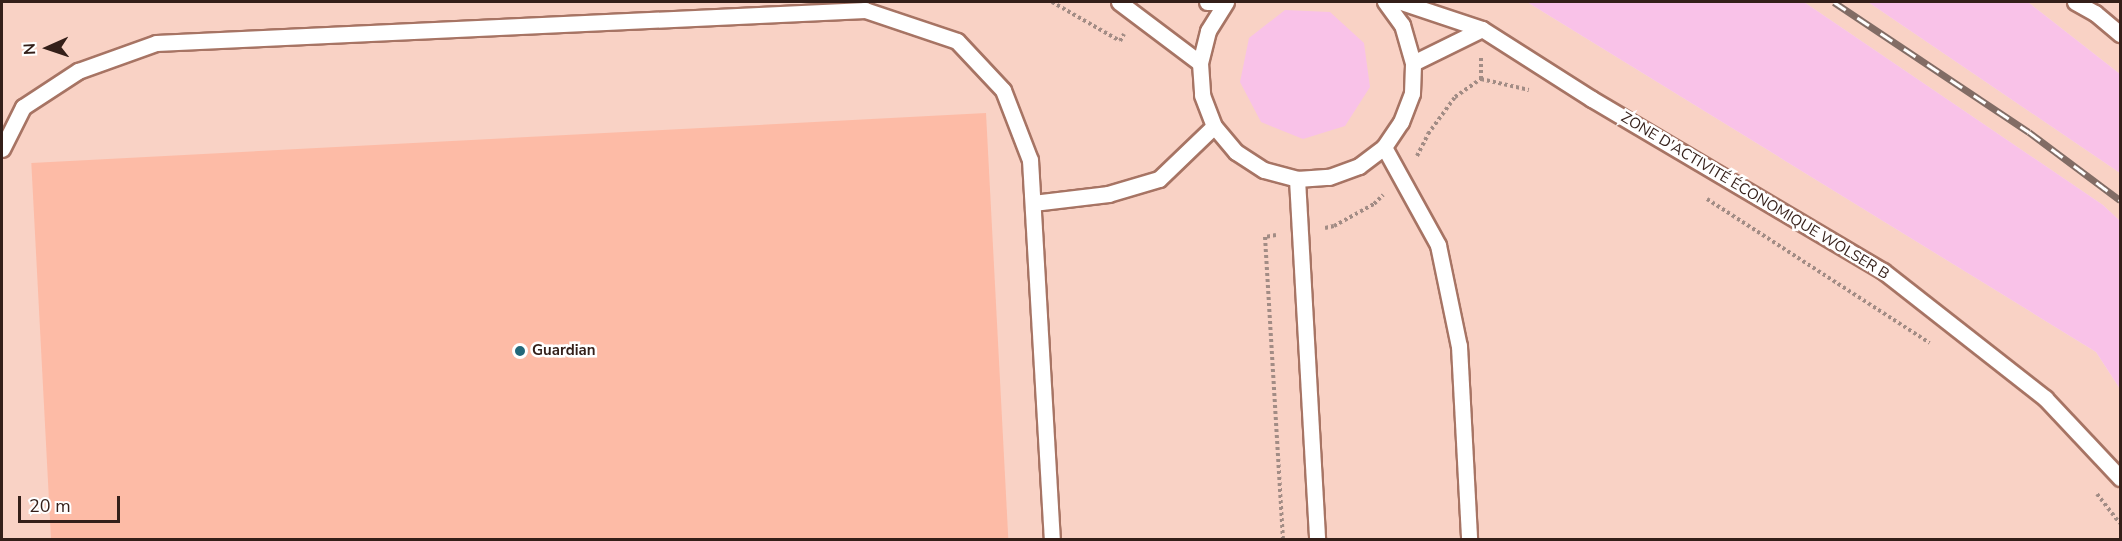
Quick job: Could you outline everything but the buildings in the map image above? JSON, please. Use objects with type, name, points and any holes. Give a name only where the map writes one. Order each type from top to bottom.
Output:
[{"type":"lane","points":[[1119,2],[1200,63]]},
{"type":"lane","points":[[1207,2],[1226,2]]},
{"type":"lane","points":[[1226,2],[1208,31],[1200,63],[1202,96],[1214,126],[1236,152],[1264,171],[1297,179],[1329,177],[1359,166],[1384,147],[1401,122],[1412,93],[1413,63],[1402,25],[1385,2]]},
{"type":"lane","name":"ZONE D'ACTIVITÉ ÉCONOMIQUE WOLSER B","points":[[1401,2],[1482,29],[1592,99],[1884,271],[2045,398],[2121,478]]},
{"type":"lane","points":[[2075,2],[2095,13],[2121,34]]},
{"type":"lane","points":[[2,149],[23,107],[78,71],[156,43],[865,10],[957,41],[1003,90],[1030,160],[1052,540]]},
{"type":"lane","points":[[1413,63],[1482,29]]},
{"type":"lane","points":[[1033,203],[1108,194],[1159,179],[1214,126]]},
{"type":"lane","points":[[1384,147],[1438,245],[1459,346],[1469,540]]},
{"type":"lane","points":[[1297,179],[1317,540]]},
{"type":"path","points":[[1052,2],[1120,41],[1137,15]]},
{"type":"path","points":[[1481,79],[1537,92]]},
{"type":"path","points":[[1697,193],[1933,345]]},
{"type":"path","points":[[2093,489],[2121,523]]},
{"type":"shaded area","points":[[2,2],[1527,2],[2096,352],[2120,389],[2120,539],[2,539]]},
{"type":"shaded area","points":[[1527,2],[1804,2],[2103,205],[2120,221],[2120,389],[2096,352]]},
{"type":"shaded area","points":[[1804,2],[1868,2],[2120,173],[2120,221],[2103,205]]},
{"type":"shaded area","points":[[1868,2],[2028,2],[2120,74],[2120,173]]},
{"type":"shaded area","points":[[2028,2],[2120,2],[2120,74]]},
{"type":"shaded area","points":[[1285,10],[1330,12],[1364,43],[1370,87],[1345,126],[1303,139],[1261,122],[1240,82],[1249,38]]},
{"type":"railway","points":[[1834,2],[2029,132],[2120,200]]},
{"type":"place","name":"Guardian","points":[[520,351]]}]
